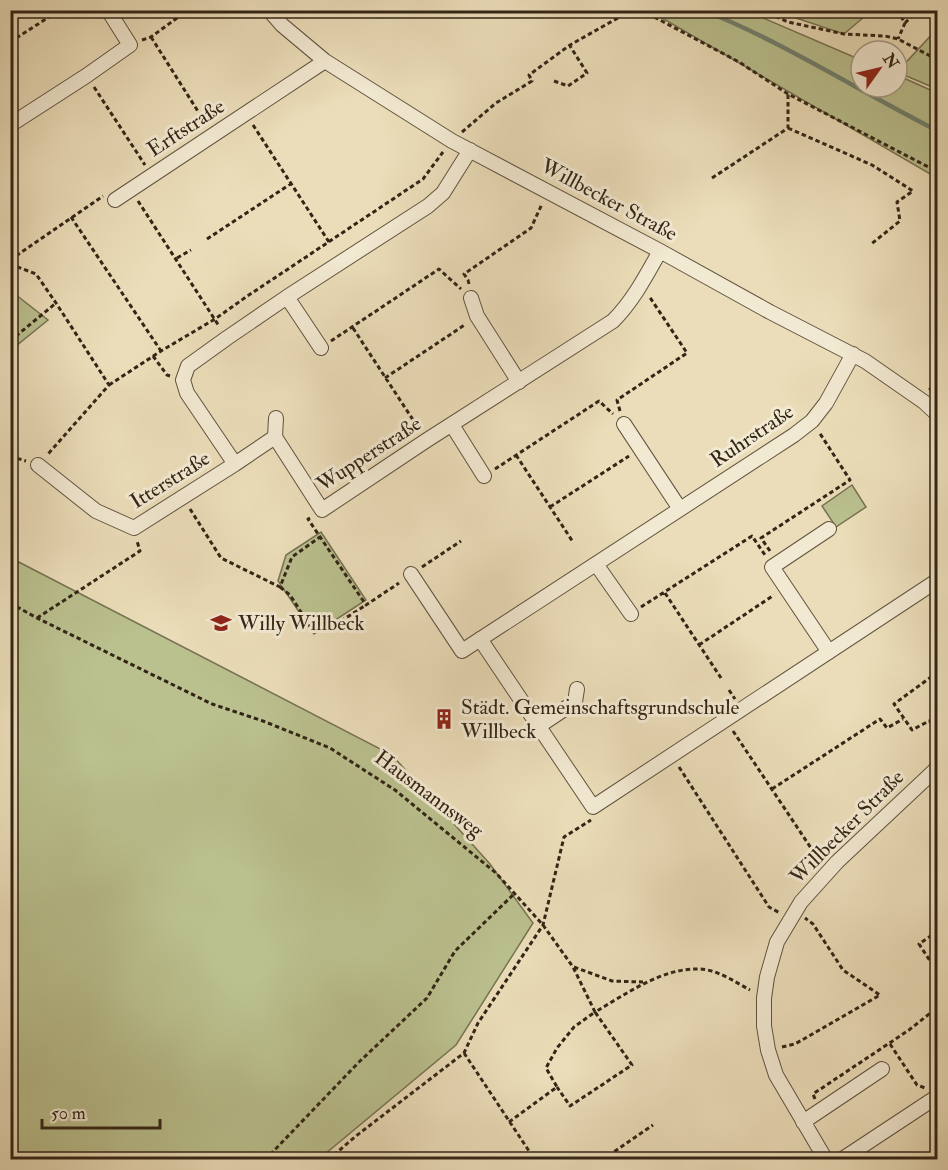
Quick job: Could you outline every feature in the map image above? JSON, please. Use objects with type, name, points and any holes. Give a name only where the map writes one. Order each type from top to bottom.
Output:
[{"type":"street","points":[[10,124],[130,45],[108,10]]},
{"type":"street","name":"Willbecker Straße","points":[[269,10],[282,25],[325,61],[452,141],[770,312],[853,354],[938,414]]},
{"type":"street","name":"Erftstraße","points":[[115,200],[325,61]]},
{"type":"street","points":[[276,418],[275,437],[235,464],[188,393],[183,380],[188,366],[288,297],[428,207],[443,193],[470,150]]},
{"type":"street","name":"Wupperstraße","points":[[275,437],[322,510],[426,440],[613,321],[626,309],[660,251]]},
{"type":"street","points":[[288,297],[321,348]]},
{"type":"street","points":[[471,298],[477,316],[519,382]]},
{"type":"street","name":"Ruhrstraße","points":[[411,574],[462,651],[794,435],[812,421],[826,403],[853,354]]},
{"type":"street","points":[[624,424],[680,510]]},
{"type":"street","name":"Wupperstraße","points":[[452,425],[484,476]]},
{"type":"street","name":"Itterstraße","points":[[38,465],[96,511],[134,528],[235,464]]},
{"type":"street","points":[[829,529],[775,565],[786,587],[829,652]]},
{"type":"street","points":[[596,564],[631,614]]},
{"type":"street","points":[[480,639],[593,807],[938,580]]},
{"type":"street","points":[[539,726],[575,702],[577,689]]},
{"type":"street","name":"Willbecker Straße","points":[[826,1160],[776,1075],[768,1050],[764,1026],[767,977],[777,942],[801,902],[830,869],[938,766]]},
{"type":"street","points":[[803,1122],[882,1069]]},
{"type":"street","points":[[841,1160],[938,1096]]},
{"type":"path","points":[[10,42],[60,10]]},
{"type":"path","points":[[130,45],[151,37],[188,10]]},
{"type":"path","points":[[38,465],[109,385],[215,319],[423,179],[452,141],[496,103],[532,81],[529,75],[570,45],[632,10]]},
{"type":"path","points":[[640,10],[739,62],[788,93],[938,172]]},
{"type":"path","points":[[762,10],[788,22],[810,27],[844,34],[898,39],[905,23],[918,10]]},
{"type":"path","points":[[897,10],[905,23]]},
{"type":"path","points":[[151,37],[213,135]]},
{"type":"path","points":[[554,81],[568,86],[587,73],[570,45]]},
{"type":"path","points":[[909,45],[938,60]]},
{"type":"path","points":[[86,76],[152,176]]},
{"type":"path","points":[[788,93],[788,128]]},
{"type":"path","points":[[246,114],[329,242]]},
{"type":"path","points":[[712,178],[788,128]]},
{"type":"path","points":[[788,128],[872,165],[913,191],[897,202],[900,221],[870,245]]},
{"type":"path","points":[[207,239],[292,183]]},
{"type":"path","points":[[131,189],[227,338]]},
{"type":"path","points":[[471,298],[468,280],[464,274],[531,228],[548,192]]},
{"type":"path","points":[[109,385],[36,274],[10,262],[107,193],[115,200]]},
{"type":"path","points":[[71,217],[161,351]]},
{"type":"path","points":[[176,259],[191,250]]},
{"type":"path","points":[[321,348],[439,269],[471,298]]},
{"type":"path","points":[[624,424],[617,400],[687,353],[642,285]]},
{"type":"path","points":[[10,341],[56,303]]},
{"type":"path","points":[[385,378],[477,316]]},
{"type":"path","points":[[353,328],[426,440]]},
{"type":"path","points":[[153,356],[167,375],[183,380]]},
{"type":"path","points":[[484,476],[599,401],[624,424]]},
{"type":"path","points":[[775,565],[761,538],[850,480],[812,421]]},
{"type":"path","points":[[550,507],[640,449]]},
{"type":"path","points":[[516,455],[573,542]]},
{"type":"path","points":[[182,498],[222,558],[290,595],[310,626],[330,628],[461,541]]},
{"type":"path","points":[[322,510],[308,519],[366,605]]},
{"type":"path","points":[[37,618],[140,551],[134,528]]},
{"type":"path","points":[[631,614],[752,536],[775,565]]},
{"type":"path","points":[[279,587],[292,557],[320,537]]},
{"type":"path","points":[[699,645],[786,587]]},
{"type":"path","points":[[665,593],[722,678]]},
{"type":"path","name":"Hausmannsweg","points":[[10,603],[212,704],[263,721],[330,748],[395,790],[496,873],[543,925],[573,967],[595,1012],[632,1065],[570,1106],[557,1088]]},
{"type":"path","points":[[938,672],[894,704],[912,730],[929,721],[938,727]]},
{"type":"path","points":[[726,719],[815,854],[830,869]]},
{"type":"path","points":[[772,789],[880,719],[887,728],[903,719]]},
{"type":"path","points":[[671,755],[769,907],[813,924],[843,970],[880,995],[795,1044],[768,1050]]},
{"type":"path","points":[[328,1160],[464,1053],[478,1023],[543,925],[564,837],[592,820],[593,807]]},
{"type":"path","points":[[265,1160],[360,1062],[427,998],[455,951],[514,893]]},
{"type":"path","points":[[938,931],[919,944],[938,973]]},
{"type":"path","points":[[573,967],[612,981],[645,982]]},
{"type":"path","points":[[509,1122],[557,1088],[546,1068],[557,1048],[574,1027],[645,982],[671,973],[699,969],[721,974],[764,998]]},
{"type":"path","points":[[813,1094],[890,1044],[938,1007]]},
{"type":"path","points":[[890,1044],[916,1085]]},
{"type":"path","points":[[464,1053],[535,1160]]},
{"type":"path","points":[[602,1160],[653,1125]]},
{"type":"green space","points":[[871,10],[844,34],[775,11]]},
{"type":"green space","points":[[650,11],[747,11],[849,55],[849,99],[909,99],[909,80],[937,93],[937,178]]},
{"type":"green space","points":[[937,29],[937,89],[909,77],[909,59]]},
{"type":"green space","points":[[11,291],[48,320],[10,350]]},
{"type":"green space","points":[[852,485],[866,507],[836,527],[822,506]]},
{"type":"green space","points":[[321,532],[366,600],[314,634],[278,581],[286,555]]},
{"type":"green space","points":[[11,558],[392,755],[490,864],[533,923],[456,1045],[319,1159],[11,1159]]},
{"type":"waterway","points":[[703,10],[793,52],[938,131]]},
{"type":"place","name":"Willy Willbeck","points":[[221,623]]},
{"type":"place","name":"Städt. Gemeinschaftsgrundschule Willbeck","points":[[444,719]]}]
